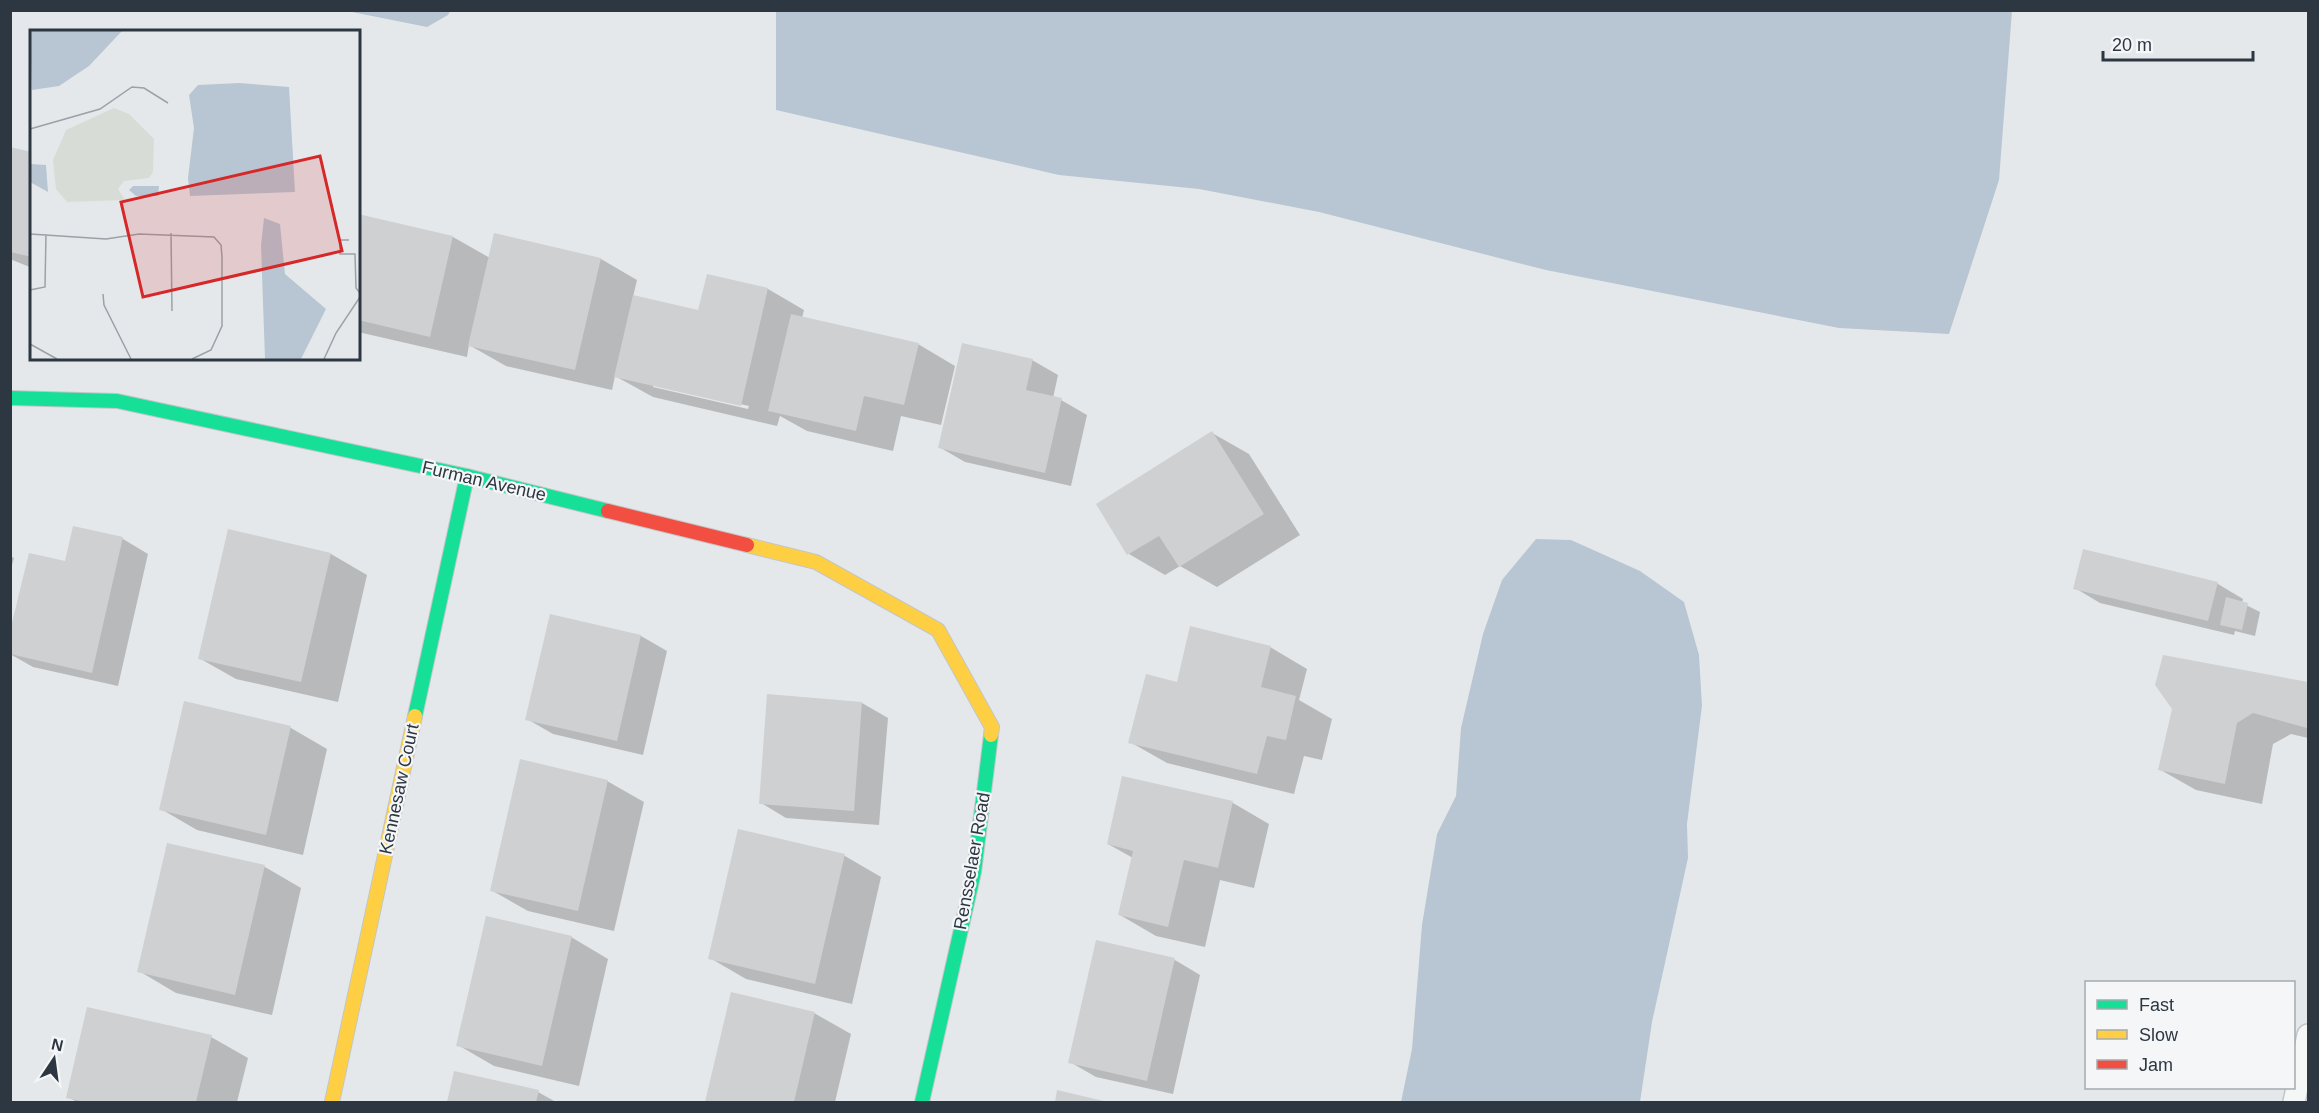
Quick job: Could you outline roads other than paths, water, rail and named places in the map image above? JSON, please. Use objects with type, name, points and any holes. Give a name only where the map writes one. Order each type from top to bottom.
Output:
[{"type":"street","name":"Furman Avenue","points":[[10,398],[117,401],[466,476],[816,562],[938,630]]},
{"type":"street","name":"Kennesaw Court","points":[[332,1102],[466,476]]},
{"type":"street","name":"Rensselaer Road","points":[[922,1102],[974,872],[992,727],[938,630]]},
{"type":"lane","points":[[2294,1102],[2308,1035]]},
{"type":"water","points":[[776,10],[2012,11],[1999,180],[1949,334],[1839,328],[1546,270],[1319,212],[1199,189],[1059,175],[776,110]]},
{"type":"water","points":[[347,11],[450,11],[448,15],[427,27]]},
{"type":"water","points":[[1536,539],[1571,540],[1640,571],[1684,602],[1699,655],[1702,706],[1687,824],[1688,858],[1652,1022],[1640,1102],[1401,1102],[1412,1049],[1422,925],[1437,834],[1456,796],[1461,728],[1483,634],[1502,580]]}]
